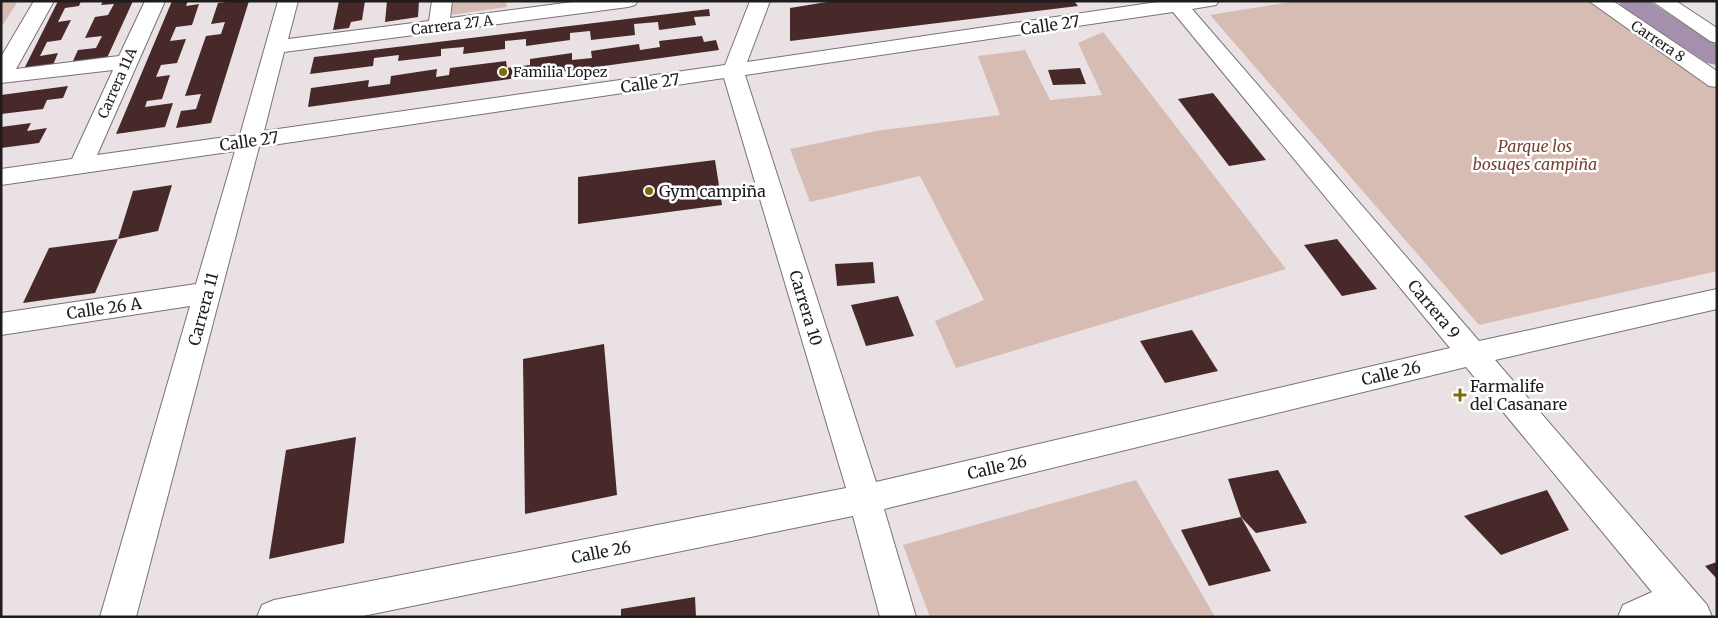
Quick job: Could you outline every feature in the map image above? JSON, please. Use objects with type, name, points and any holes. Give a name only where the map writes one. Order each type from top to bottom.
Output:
[{"type":"street","points":[[1,77],[44,1]]},
{"type":"street","name":"Carrera 11A","points":[[80,165],[155,1]]},
{"type":"street","name":"Carrera 11","points":[[118,617],[288,1]]},
{"type":"street","points":[[439,26],[442,1]]},
{"type":"street","name":"Carrera 27 A","points":[[275,47],[439,26],[517,9],[628,1]]},
{"type":"street","points":[[733,71],[760,1]]},
{"type":"street","name":"Calle 27","points":[[1,177],[733,71],[1176,4],[1209,1]]},
{"type":"street","name":"Carrera 8","points":[[1599,1],[1717,81]]},
{"type":"street","points":[[1662,1],[1717,37]]},
{"type":"street","name":"Carrera 9","points":[[1176,4],[1687,607]]},
{"type":"street","points":[[1,77],[127,62]]},
{"type":"street","name":"Carrera 10","points":[[733,71],[865,499],[898,617]]},
{"type":"street","name":"Calle 26 A","points":[[1,324],[207,293]]},
{"type":"street","name":"Calle 26","points":[[274,617],[865,499],[1472,354],[1717,299]]},
{"type":"street","points":[[1635,617],[1687,607]]},
{"type":"green space","points":[[1,1],[18,1],[1,28]]},
{"type":"green space","points":[[451,1],[506,1],[507,7],[450,15]]},
{"type":"green space","name":"Parque los bosuqes campiña","points":[[1296,1],[1596,1],[1717,88],[1717,271],[1479,325],[1210,15]]},
{"type":"green space","points":[[1103,32],[1286,269],[956,368],[935,321],[984,300],[920,176],[810,202],[790,149],[876,131],[1000,115],[978,56],[1025,50],[1050,100],[1102,95],[1078,43]]},
{"type":"green space","points":[[1136,480],[1215,617],[930,617],[903,545]]},
{"type":"building","points":[[58,1],[81,1],[79,6],[65,8],[58,22],[71,20],[61,40],[47,42],[40,56],[58,53],[53,65],[24,69]]},
{"type":"building","points":[[103,1],[133,1],[107,58],[72,63],[78,50],[96,48],[102,36],[85,38],[95,17],[108,15],[114,4],[101,5]]},
{"type":"building","points":[[172,1],[188,1],[186,6],[199,4],[192,25],[176,27],[170,41],[186,39],[177,63],[161,65],[156,77],[170,75],[162,99],[147,101],[145,107],[173,103],[165,127],[116,134]]},
{"type":"building","points":[[249,1],[211,123],[176,128],[181,111],[196,109],[201,94],[185,96],[206,36],[221,34],[225,22],[211,24],[218,3]]},
{"type":"building","points":[[339,1],[365,1],[362,20],[351,22],[349,28],[333,30]]},
{"type":"building","points":[[387,1],[419,1],[418,17],[385,22]]},
{"type":"building","points":[[833,1],[1074,1],[1078,6],[790,41],[790,8]]},
{"type":"building","points":[[709,9],[710,16],[694,17],[696,25],[659,30],[658,22],[634,24],[635,35],[591,40],[590,31],[570,33],[570,40],[526,46],[526,39],[505,41],[505,49],[463,54],[464,47],[441,49],[441,56],[398,61],[399,55],[374,58],[373,66],[310,74],[314,57]]},
{"type":"building","name":"Familia Lopez","points":[[702,36],[704,42],[716,40],[719,50],[308,107],[311,88],[369,80],[368,87],[390,84],[391,76],[437,69],[436,77],[449,75],[450,68],[506,61],[507,68],[530,65],[530,59],[572,53],[572,60],[592,58],[591,51],[639,44],[640,50],[660,47],[659,41]]},
{"type":"building","points":[[1080,68],[1086,84],[1053,85],[1048,70]]},
{"type":"building","points":[[68,86],[63,98],[47,100],[43,109],[1,114],[1,95]]},
{"type":"building","points":[[1213,93],[1266,160],[1229,166],[1178,99]]},
{"type":"building","points":[[31,123],[27,131],[47,128],[39,143],[1,148],[1,127]]},
{"type":"building","name":"Gym campiña","points":[[715,160],[722,205],[578,224],[578,177]]},
{"type":"building","points":[[172,185],[158,231],[118,239],[133,191]]},
{"type":"building","points":[[118,239],[95,293],[23,303],[49,248]]},
{"type":"building","points":[[1337,239],[1377,289],[1342,296],[1304,245]]},
{"type":"building","points":[[873,262],[875,283],[837,286],[835,264]]},
{"type":"building","points":[[898,296],[914,336],[866,346],[851,305]]},
{"type":"building","points":[[1192,330],[1218,371],[1165,383],[1140,341]]},
{"type":"building","points":[[604,344],[617,495],[525,514],[523,359]]},
{"type":"building","points":[[356,437],[344,543],[269,559],[286,450]]},
{"type":"building","points":[[1278,470],[1307,523],[1256,533],[1241,517],[1228,479]]},
{"type":"building","points":[[1547,490],[1569,530],[1501,555],[1464,516]]},
{"type":"building","points":[[1241,517],[1271,571],[1209,586],[1181,530]]},
{"type":"building","points":[[1717,562],[1717,579],[1705,566]]},
{"type":"building","points":[[695,597],[696,617],[621,617],[621,609]]},
{"type":"waterway","points":[[1631,1],[1717,57]]},
{"type":"place","name":"Familia Lopez","points":[[503,72]]},
{"type":"place","name":"Gym campiña","points":[[649,191]]},
{"type":"place","name":"Farmalife del Casanare","points":[[1460,395]]}]
